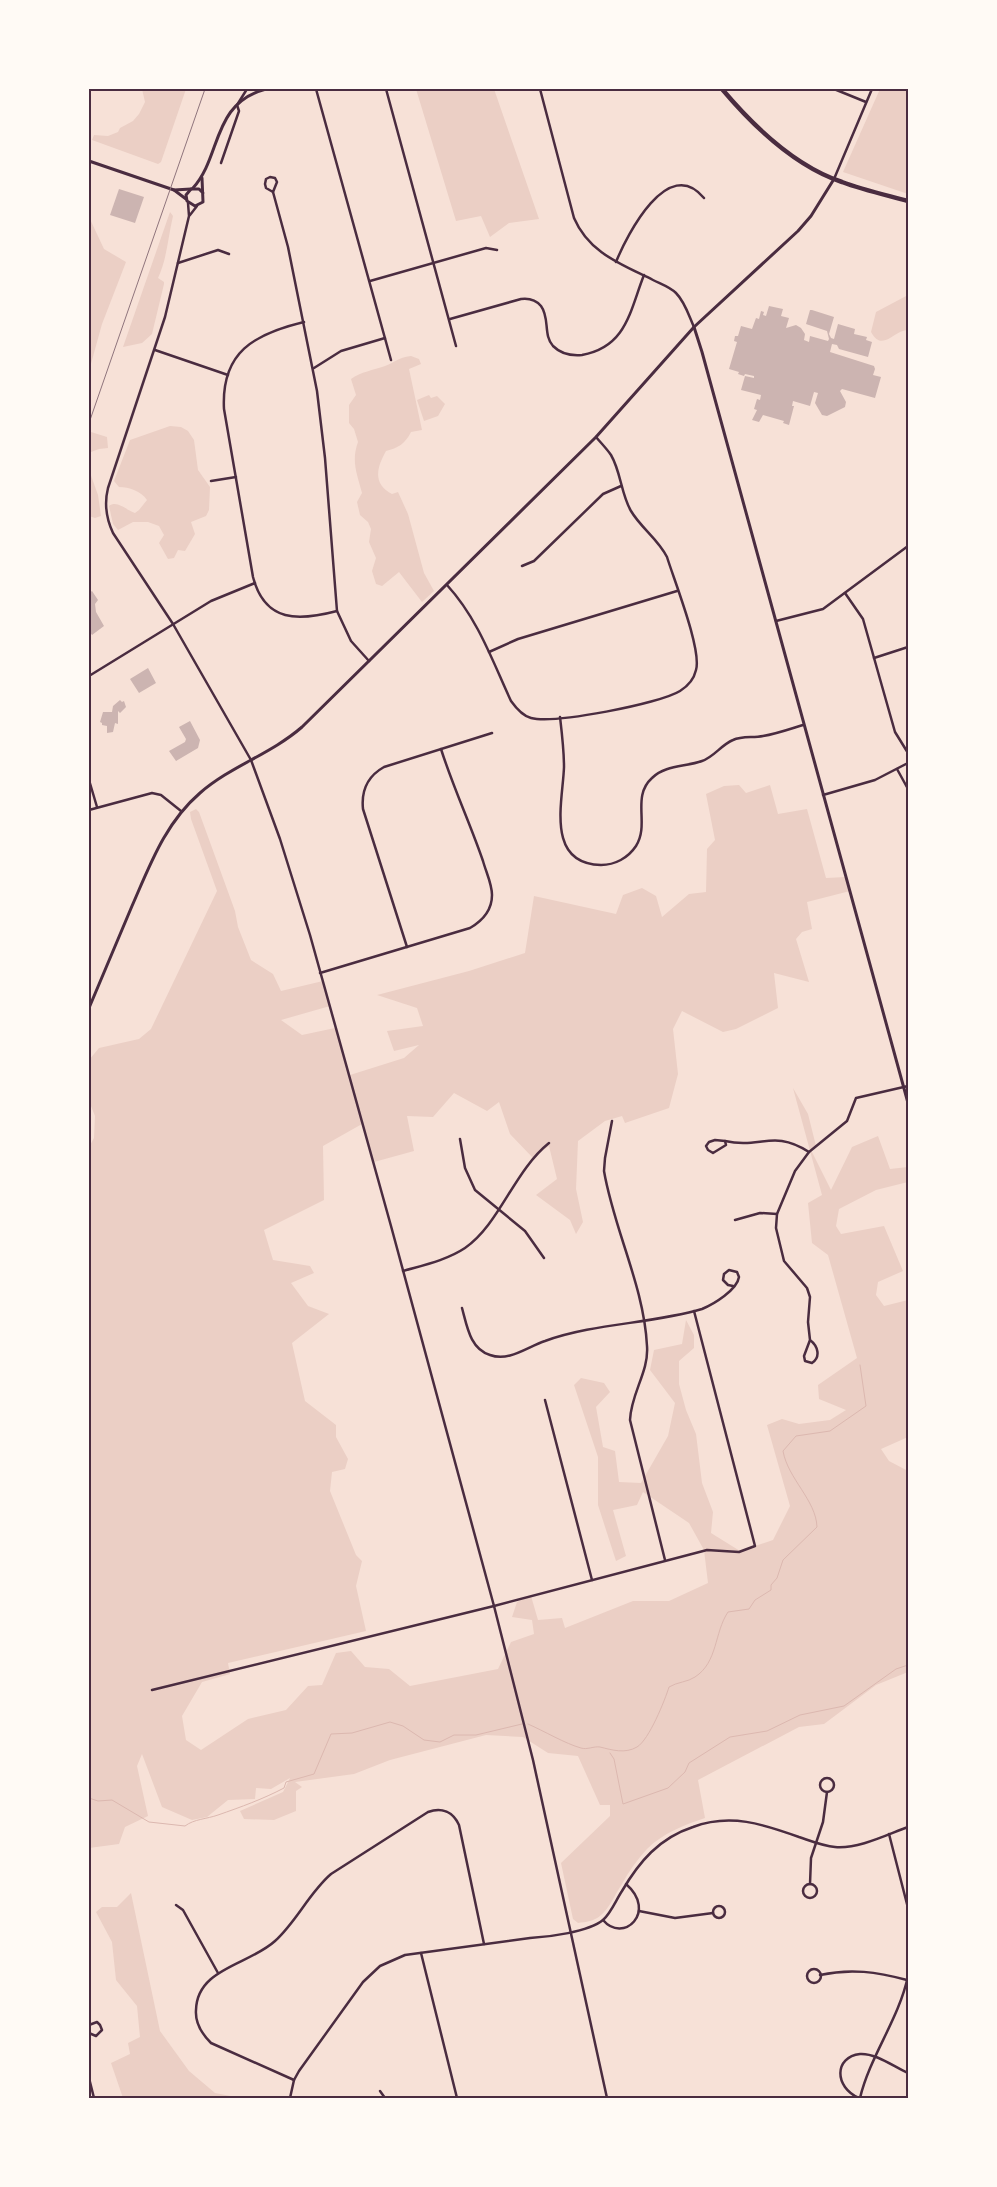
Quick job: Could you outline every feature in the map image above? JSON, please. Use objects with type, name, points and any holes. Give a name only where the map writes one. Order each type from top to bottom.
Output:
[{"type":"main road","points":[[722,89],[774,142],[806,164],[834,179],[908,201]]},
{"type":"street","points":[[247,89],[219,130],[202,177],[187,193],[188,216],[169,306],[108,488],[106,511],[113,533],[172,624],[251,760],[280,839],[320,972],[494,1606],[533,1760],[607,2098]]},
{"type":"street","points":[[237,105],[259,90],[266,89]]},
{"type":"street","points":[[316,89],[391,360]]},
{"type":"street","points":[[386,89],[456,346]]},
{"type":"street","points":[[540,89],[578,226],[593,247],[616,262],[669,287],[678,295],[694,327],[908,1103]]},
{"type":"street","points":[[834,89],[866,102]]},
{"type":"street","points":[[89,1008],[156,851],[181,811],[209,785],[293,736],[596,437],[694,327],[798,231],[811,216],[834,179],[872,89]]},
{"type":"street","points":[[221,164],[239,111],[237,105]]},
{"type":"street","points":[[89,161],[174,190],[192,206],[198,206]]},
{"type":"street","points":[[188,216],[204,199],[202,177]]},
{"type":"street","points":[[273,192],[266,188],[264,184],[266,179],[270,177],[275,178],[277,182],[273,192],[288,247],[314,368],[325,458],[337,612],[351,641],[369,661]]},
{"type":"street","points":[[616,262],[638,218],[656,198],[670,188],[681,186],[693,189],[704,198]]},
{"type":"street","points":[[174,190],[199,189],[203,193]]},
{"type":"street","points":[[370,281],[486,248],[496,250]]},
{"type":"street","points":[[178,263],[218,250],[229,254]]},
{"type":"street","points":[[450,319],[521,299],[533,300],[543,309],[547,333],[554,347],[567,355],[586,354],[608,344],[625,326],[632,312],[644,275]]},
{"type":"street","points":[[304,322],[273,330],[257,338],[240,353],[228,375],[224,393],[224,409],[255,583],[261,596],[271,607],[290,617],[313,618],[337,612]]},
{"type":"street","points":[[314,368],[341,351],[386,338]]},
{"type":"street","points":[[155,350],[228,375]]},
{"type":"street","points":[[448,585],[468,610],[512,701],[520,711],[536,718],[560,717],[636,706],[671,695],[687,686],[696,670],[697,658],[663,550],[634,517],[626,502],[611,455],[596,437]]},
{"type":"street","points":[[211,481],[236,477]]},
{"type":"street","points":[[522,566],[534,561],[603,494],[621,486]]},
{"type":"street","points":[[775,622],[817,611],[845,593],[908,546]]},
{"type":"street","points":[[89,676],[172,624],[223,595],[255,583]]},
{"type":"street","points":[[489,652],[518,639],[677,591]]},
{"type":"street","points":[[845,593],[863,620],[895,732],[908,754]]},
{"type":"street","points":[[874,658],[908,647]]},
{"type":"street","points":[[560,717],[564,761],[560,803],[562,837],[568,849],[577,858],[601,865],[620,860],[635,846],[642,829],[640,806],[642,794],[648,782],[657,773],[707,759],[733,740],[764,736],[803,724]]},
{"type":"street","points":[[407,947],[363,809],[363,796],[369,779],[378,770],[389,765],[492,733]]},
{"type":"street","points":[[320,972],[475,926],[484,918],[491,902],[490,883],[474,834],[440,749]]},
{"type":"street","points":[[823,795],[862,784],[908,763]]},
{"type":"street","points":[[897,769],[908,789]]},
{"type":"street","points":[[89,780],[97,807]]},
{"type":"street","points":[[89,810],[152,793],[164,797],[181,811]]},
{"type":"street","points":[[810,1340],[818,1351],[815,1362],[809,1363],[804,1359],[810,1340],[808,1328],[810,1297],[807,1288],[784,1262],[776,1228],[777,1214],[789,1180],[809,1152],[847,1121],[856,1098],[908,1086]]},
{"type":"street","points":[[612,1121],[604,1171],[644,1320],[647,1346],[646,1363],[634,1396],[630,1420],[665,1560]]},
{"type":"street","points":[[460,1139],[465,1168],[471,1184],[480,1196],[526,1232],[544,1258]]},
{"type":"street","points":[[725,1141],[725,1147],[716,1153],[711,1153],[706,1148],[707,1144],[712,1140],[725,1141],[747,1144],[778,1139],[797,1144],[809,1152]]},
{"type":"street","points":[[403,1271],[450,1256],[465,1248],[479,1235],[529,1162],[549,1143]]},
{"type":"street","points":[[735,1220],[760,1213],[777,1214]]},
{"type":"street","points":[[462,1308],[473,1341],[486,1353],[497,1357],[510,1356],[560,1336],[694,1311],[718,1300],[733,1286],[739,1280],[739,1274],[734,1270],[729,1270],[724,1274],[724,1281],[728,1285],[733,1286]]},
{"type":"street","points":[[152,1690],[494,1606],[706,1550],[739,1552],[755,1546],[694,1311]]},
{"type":"street","points":[[545,1400],[592,1580]]},
{"type":"street","points":[[826,1778],[830,1779],[834,1786],[827,1792],[820,1787],[822,1780],[826,1778]]},
{"type":"street","points":[[810,1884],[810,1863],[826,1813],[827,1792]]},
{"type":"street","points":[[294,2080],[217,2047],[202,2033],[196,2014],[197,2000],[206,1983],[218,1973],[251,1958],[274,1942],[290,1926],[320,1884],[331,1874],[424,1814],[437,1810],[451,1814],[460,1825],[484,1944]]},
{"type":"street","points":[[290,2098],[294,2080],[368,1976],[388,1961],[405,1955],[550,1937],[602,1920],[638,1865],[657,1846],[684,1830],[703,1823],[734,1820],[758,1822],[833,1847],[847,1846],[908,1827]]},
{"type":"street","points":[[888,1834],[908,1908]]},
{"type":"street","points":[[602,1920],[610,1927],[624,1928],[634,1920],[639,1911],[638,1897],[626,1884]]},
{"type":"street","points":[[810,1884],[814,1886],[816,1893],[809,1897],[803,1891],[805,1886],[810,1884]]},
{"type":"street","points":[[176,1905],[183,1910],[218,1973]]},
{"type":"street","points":[[717,1906],[722,1906],[726,1909],[725,1915],[721,1918],[715,1917],[713,1913],[714,1908],[717,1906]]},
{"type":"street","points":[[639,1911],[675,1918],[713,1913]]},
{"type":"street","points":[[421,1953],[457,2098]]},
{"type":"street","points":[[814,1970],[820,1975],[818,1981],[814,1983],[809,1982],[807,1976],[808,1972],[814,1970]]},
{"type":"street","points":[[820,1975],[842,1971],[860,1971],[908,1979],[900,2002],[876,2058],[859,2098],[850,2094],[843,2087],[840,2078],[842,2069],[847,2061],[855,2056],[865,2054],[876,2058],[908,2073]]},
{"type":"street","points":[[89,2025],[97,2022],[102,2030],[96,2036],[89,2033]]},
{"type":"street","points":[[89,2078],[94,2098]]},
{"type":"street","points":[[380,2091],[385,2098]]},
{"type":"shaded area","points":[[142,89],[186,89],[161,162],[158,164],[92,140],[94,135],[108,136],[118,132],[120,128],[133,121],[145,102]]},
{"type":"shaded area","points":[[416,89],[494,89],[539,219],[509,223],[490,237],[481,216],[456,221]]},
{"type":"shaded area","points":[[880,89],[908,89],[908,194],[843,172]]},
{"type":"shaded area","points":[[170,212],[173,216],[165,256],[158,278],[164,284],[152,334],[142,343],[123,347]]},
{"type":"shaded area","points":[[89,217],[104,249],[126,262],[102,324],[89,371]]},
{"type":"shaded area","points":[[908,295],[908,330],[884,341],[875,338],[871,332],[876,312]]},
{"type":"shaded area","points":[[411,356],[419,359],[421,364],[409,369],[422,430],[411,432],[401,445],[386,451],[380,463],[378,475],[381,485],[386,490],[392,494],[398,492],[408,514],[424,573],[434,591],[422,602],[399,572],[382,586],[376,584],[372,571],[376,558],[369,542],[371,529],[368,522],[360,515],[357,502],[362,493],[355,461],[358,442],[354,429],[349,423],[349,405],[356,395],[351,379]]},
{"type":"shaded area","points":[[429,395],[431,398],[437,396],[445,404],[438,416],[424,421],[417,400]]},
{"type":"shaded area","points":[[170,426],[181,427],[188,431],[194,440],[198,470],[210,487],[209,510],[206,516],[191,522],[195,534],[185,551],[178,550],[174,558],[168,559],[159,543],[164,535],[159,526],[148,522],[133,522],[118,530],[113,524],[109,506],[115,504],[135,513],[147,500],[142,494],[134,490],[119,487],[114,481],[130,440]]},
{"type":"shaded area","points":[[91,432],[107,437],[108,448],[91,452],[89,458],[89,438]]},
{"type":"shaded area","points":[[89,470],[98,495],[101,516],[95,518],[89,516]]},
{"type":"shaded area","points":[[739,785],[746,793],[770,785],[778,814],[807,809],[826,878],[846,877],[850,891],[807,902],[812,929],[802,932],[796,939],[809,982],[774,973],[778,1008],[736,1029],[723,1032],[682,1011],[673,1029],[678,1074],[669,1108],[625,1123],[622,1116],[605,1121],[578,1141],[576,1189],[583,1222],[576,1234],[570,1220],[536,1195],[557,1179],[549,1146],[533,1158],[510,1134],[499,1102],[487,1111],[454,1093],[433,1117],[407,1116],[414,1151],[374,1162],[362,1124],[323,1146],[324,1200],[264,1230],[273,1260],[310,1266],[314,1273],[291,1283],[308,1306],[329,1314],[292,1343],[305,1401],[336,1425],[336,1437],[348,1459],[345,1469],[332,1472],[330,1491],[356,1555],[362,1561],[356,1586],[366,1631],[228,1663],[230,1674],[202,1682],[182,1716],[186,1740],[201,1750],[248,1719],[286,1710],[308,1686],[322,1685],[336,1653],[351,1651],[365,1667],[389,1669],[410,1686],[498,1669],[511,1642],[534,1634],[532,1620],[512,1617],[517,1602],[531,1596],[538,1620],[562,1618],[565,1628],[633,1601],[669,1601],[708,1583],[704,1550],[689,1523],[643,1492],[637,1505],[613,1510],[626,1556],[616,1561],[598,1505],[598,1457],[574,1385],[581,1378],[604,1383],[610,1392],[596,1407],[603,1447],[615,1451],[619,1482],[641,1483],[668,1436],[675,1403],[650,1370],[654,1350],[682,1344],[686,1320],[694,1335],[694,1348],[679,1361],[679,1384],[686,1410],[696,1434],[702,1483],[713,1512],[711,1533],[740,1551],[773,1540],[790,1506],[767,1425],[782,1419],[799,1424],[830,1420],[846,1410],[819,1399],[818,1385],[857,1358],[828,1255],[812,1243],[808,1203],[822,1195],[793,1088],[808,1114],[816,1146],[811,1150],[831,1190],[852,1147],[878,1136],[890,1169],[908,1167],[908,1182],[876,1190],[839,1209],[836,1226],[841,1234],[884,1226],[903,1271],[878,1282],[876,1295],[884,1306],[908,1300],[908,1437],[881,1449],[889,1461],[908,1471],[908,1672],[876,1685],[824,1724],[799,1727],[698,1780],[705,1818],[674,1830],[653,1843],[633,1866],[604,1913],[598,1918],[587,1922],[578,1923],[573,1919],[561,1863],[610,1816],[610,1805],[600,1805],[578,1756],[548,1753],[523,1737],[486,1735],[390,1760],[354,1774],[295,1782],[302,1787],[296,1791],[296,1811],[274,1820],[244,1819],[240,1811],[283,1792],[290,1778],[271,1789],[256,1788],[255,1799],[228,1800],[207,1817],[192,1820],[162,1807],[142,1754],[137,1766],[148,1816],[125,1827],[119,1844],[89,1848],[89,1147],[94,1138],[95,1116],[89,1101],[89,1060],[99,1048],[139,1039],[151,1029],[217,891],[190,812],[196,809],[199,812],[251,960],[273,974],[281,991],[323,981],[330,1006],[281,1020],[302,1035],[335,1028],[350,1075],[404,1058],[419,1045],[394,1051],[387,1031],[423,1026],[417,1008],[377,995],[469,971],[525,953],[534,896],[616,914],[623,895],[642,888],[656,896],[662,917],[689,894],[706,892],[707,849],[715,840],[706,794],[724,786]]},
{"type":"shaded area","points":[[131,1893],[160,2031],[189,2071],[215,2093],[241,2098],[123,2098],[111,2063],[130,2054],[128,2043],[140,2037],[137,2006],[116,1980],[112,1942],[96,1912],[102,1907],[117,1907]]},
{"type":"building","points":[[119,189],[144,197],[135,223],[110,215]]},
{"type":"building","points":[[769,306],[783,309],[781,316],[789,318],[786,328],[796,325],[801,328],[805,334],[804,340],[809,342],[810,336],[828,341],[829,339],[827,331],[806,324],[810,310],[834,317],[829,334],[831,338],[834,339],[838,324],[855,329],[854,334],[867,337],[866,340],[872,342],[868,357],[839,349],[837,345],[832,344],[830,352],[874,366],[873,375],[881,377],[875,398],[842,389],[840,391],[846,402],[845,407],[827,416],[822,415],[815,403],[818,393],[814,392],[810,406],[793,401],[792,406],[794,406],[789,425],[783,423],[784,421],[763,415],[759,422],[752,420],[757,410],[754,409],[757,399],[760,400],[761,395],[741,390],[745,376],[754,378],[754,376],[745,374],[744,376],[738,374],[739,372],[729,369],[737,342],[734,341],[735,336],[738,336],[741,326],[752,329],[756,318],[759,319],[761,311],[766,316]]},
{"type":"building","points":[[92,591],[98,600],[95,604],[96,612],[104,626],[92,635],[89,631],[89,593]]},
{"type":"building","points":[[148,668],[156,683],[139,693],[130,679]]},
{"type":"building","points":[[120,700],[124,701],[126,707],[120,713],[118,711],[118,724],[115,723],[113,732],[107,733],[107,726],[102,725],[100,722],[103,712],[112,712],[113,706]]},
{"type":"building","points":[[190,721],[200,740],[198,748],[176,761],[169,751],[185,742],[186,739],[179,727]]},
{"type":"waterway","points":[[528,1724],[569,1744],[583,1748],[598,1747],[623,1751],[637,1747],[642,1743],[656,1719],[669,1687],[695,1677],[708,1663],[728,1612],[749,1609],[755,1600],[771,1590],[771,1585],[777,1578],[783,1560],[817,1527],[812,1508],[790,1471],[783,1451],[796,1436],[830,1431],[866,1406],[860,1365]]},
{"type":"waterway","points":[[610,1753],[614,1759],[623,1804],[668,1788],[685,1772],[689,1763],[730,1737],[767,1731],[800,1715],[844,1706],[896,1669],[908,1665]]},
{"type":"waterway","points":[[89,1798],[98,1801],[112,1800],[149,1822],[185,1826],[192,1822],[252,1803],[284,1788],[286,1782],[314,1774],[331,1734],[352,1733],[390,1722],[403,1726],[424,1740],[440,1742],[454,1735],[476,1735],[522,1724]]},
{"type":"railway","points":[[89,423],[205,89]]}]
